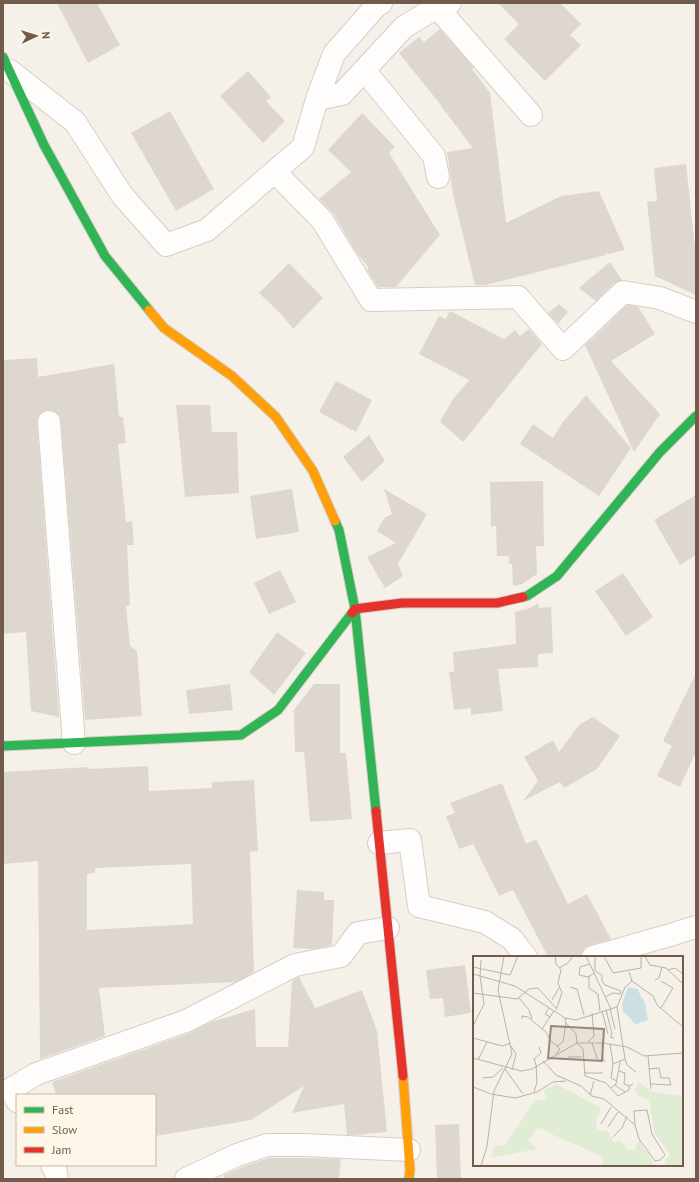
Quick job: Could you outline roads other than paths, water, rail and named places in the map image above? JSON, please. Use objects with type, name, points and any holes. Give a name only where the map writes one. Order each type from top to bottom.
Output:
[{"type":"street","points":[[6,64],[75,122],[122,195],[166,245],[206,230],[303,148],[317,99],[334,54],[376,6],[381,3]]},
{"type":"street","points":[[317,99],[342,94],[404,27],[444,5],[532,115]]},
{"type":"street","points":[[6,64],[44,145],[105,256],[164,328],[232,376],[276,416],[313,471],[339,530],[355,609],[406,1107],[410,1170],[408,1179]]},
{"type":"street","points":[[364,70],[434,156],[438,177]]},
{"type":"street","points":[[276,172],[322,220],[371,300],[518,297],[563,349],[623,292],[660,298],[696,312]]},
{"type":"street","points":[[3,746],[241,735],[278,710],[355,609],[402,603],[497,603],[527,596],[557,576],[660,452],[696,416]]},
{"type":"street","points":[[49,422],[74,743]]},
{"type":"street","points":[[379,844],[410,840],[419,906],[485,922],[512,939],[525,956]]},
{"type":"street","points":[[596,956],[696,927]]},
{"type":"street","points":[[16,1099],[11,1090],[36,1074],[186,1021],[295,965],[341,956],[358,933],[388,928]]},
{"type":"street","points":[[186,1179],[237,1155],[268,1146],[304,1145],[409,1150]]},
{"type":"street","points":[[53,1166],[56,1172],[57,1179]]}]
